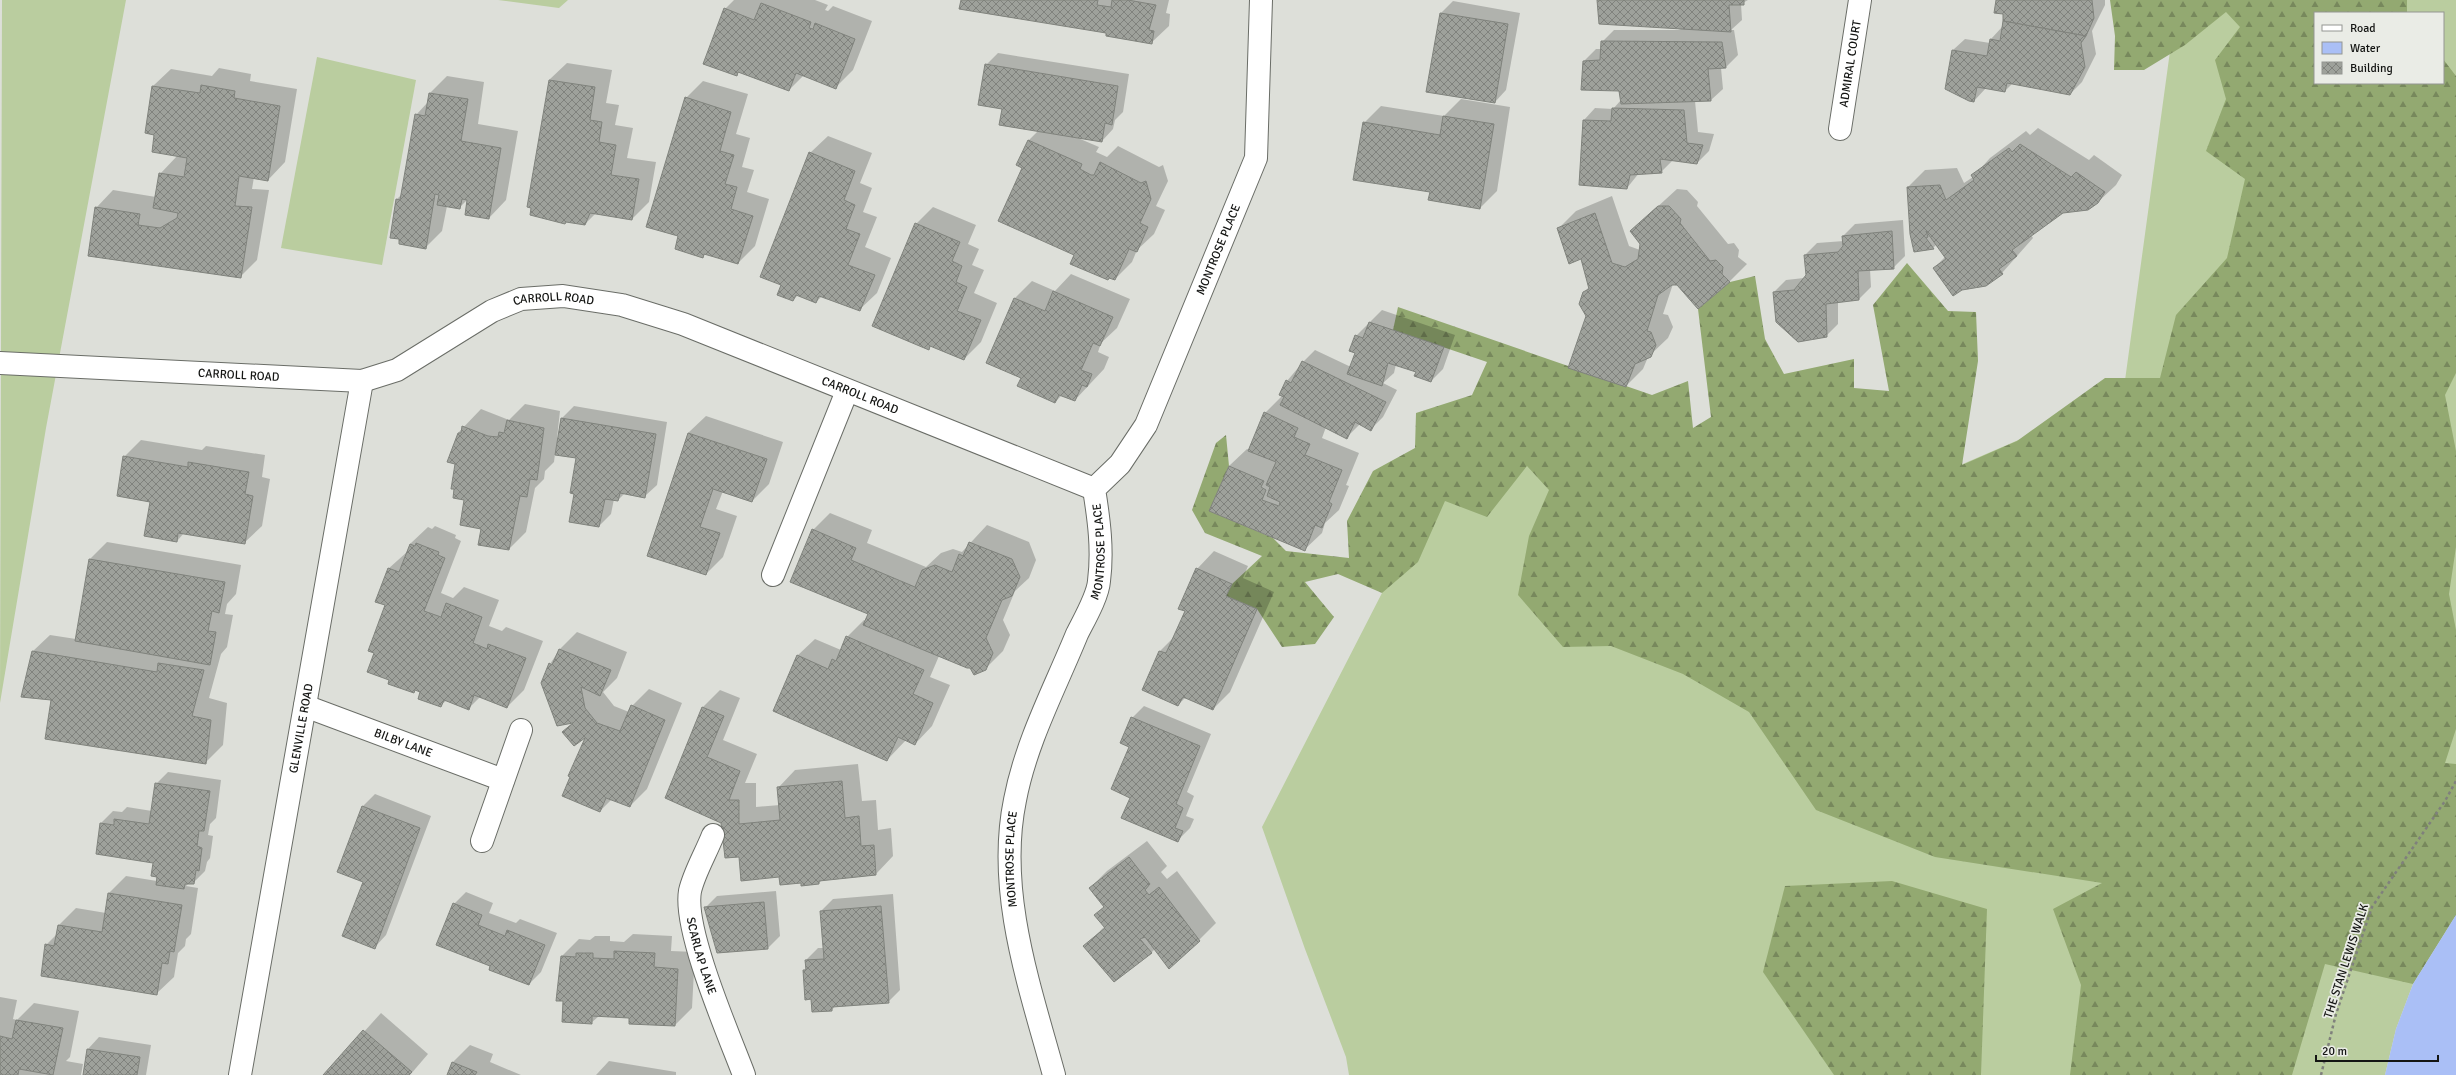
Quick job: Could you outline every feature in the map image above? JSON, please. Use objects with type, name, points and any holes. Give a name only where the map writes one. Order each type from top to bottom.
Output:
[{"type":"street","name":"MONTROSE PLACE","points":[[1054,1075],[1026,974],[1014,918],[1010,859],[1015,800],[1028,752],[1099,582],[1100,536],[1094,490],[1120,464],[1146,425],[1256,158],[1261,0]]},
{"type":"street","name":"ADMIRAL COURT","points":[[1840,129],[1860,0]]},
{"type":"street","name":"CARROLL ROAD","points":[[0,363],[362,381],[397,370],[492,311],[521,298],[564,296],[622,305],[683,324],[1094,490]]},
{"type":"street","name":"GLENVILLE ROAD","points":[[240,1075],[362,381]]},
{"type":"street","points":[[772,575],[847,391]]},
{"type":"street","name":"BILBY LANE","points":[[305,706],[502,780]]},
{"type":"street","points":[[482,841],[502,780],[521,730]]},
{"type":"street","name":"SCARLAP LANE","points":[[713,835],[690,892],[691,913],[697,945],[744,1075]]},
{"type":"path","name":"THE STAN LEWIS WALK","points":[[2322,1075],[2336,1014],[2372,906],[2445,801],[2456,781]]},
{"type":"green space","points":[[2,0],[126,0],[46,428],[0,703]]},
{"type":"green space","points":[[498,0],[568,0],[559,8]]},
{"type":"green space","points":[[2110,0],[2407,0],[2407,12],[2314,12],[2314,84],[2444,84],[2444,60],[2456,76],[2456,373],[2445,395],[2456,451],[2456,547],[2449,594],[2456,630],[2456,729],[2445,763],[2456,764],[2456,915],[2413,984],[2325,964],[2292,1075],[2070,1075],[2081,985],[2053,909],[2102,883],[1935,857],[1816,810],[1749,712],[1683,674],[1611,646],[1563,647],[1518,595],[1529,536],[1549,490],[1527,466],[1487,517],[1445,501],[1418,562],[1382,593],[1338,574],[1305,582],[1334,617],[1315,644],[1282,647],[1257,609],[1226,596],[1232,584],[1262,556],[1205,533],[1192,510],[1216,443],[1226,435],[1229,466],[1210,511],[1273,538],[1286,551],[1349,558],[1347,521],[1373,471],[1415,448],[1416,413],[1472,395],[1487,362],[1393,330],[1398,307],[1652,395],[1688,381],[1693,428],[1711,417],[1698,309],[1730,282],[1755,276],[1765,339],[1784,374],[1854,359],[1854,388],[1889,391],[1873,305],[1907,263],[1948,311],[1976,312],[1978,361],[1962,465],[2017,441],[2105,378],[2160,378],[2176,315],[2227,258],[2245,179],[2206,151],[2226,99],[2215,60],[2240,27],[2226,12],[2185,45],[2144,70],[2114,70],[2115,36]]},
{"type":"green space","points":[[2177,0],[2456,0],[2456,915],[2413,984],[2396,1029],[2385,1075],[1349,1075],[1346,1057],[1305,949],[1262,827],[1382,593],[1427,492],[1565,396],[1578,612],[1928,479],[2123,395]]},
{"type":"green space","points":[[317,57],[416,80],[382,265],[281,248]]},
{"type":"green space","points":[[1892,881],[1987,909],[1981,1075],[1834,1075],[1763,972],[1785,886]]},
{"type":"water","points":[[2456,915],[2456,1075],[2385,1075],[2396,1029],[2413,984]]},
{"type":"building","points":[[961,0],[1098,0],[1097,5],[1111,7],[1112,0],[1128,0],[1156,5],[1149,30],[1154,31],[1152,44],[1106,36],[1106,33],[959,9]]},
{"type":"building","points":[[1597,0],[1744,0],[1744,5],[1729,5],[1731,32],[1599,24]]},
{"type":"building","points":[[1996,0],[2092,0],[2094,18],[2086,36],[2003,21],[2003,14],[1994,13]]},
{"type":"building","points":[[761,3],[811,22],[809,28],[813,29],[815,23],[855,39],[836,89],[796,73],[789,91],[738,72],[737,76],[703,64],[724,8],[754,20]]},
{"type":"building","points":[[1440,13],[1508,24],[1495,103],[1426,92]]},
{"type":"building","points":[[2003,21],[2086,36],[2081,43],[2085,67],[2070,95],[2007,83],[2005,92],[1977,87],[1974,102],[1945,89],[1952,50],[1987,56],[1990,39],[2000,41]]},
{"type":"building","points":[[1601,41],[1722,42],[1726,68],[1708,69],[1711,101],[1621,104],[1619,91],[1581,90],[1583,61],[1600,60]]},
{"type":"building","points":[[985,64],[1118,86],[1112,125],[1105,123],[1102,142],[999,125],[1002,109],[978,105]]},
{"type":"building","points":[[549,80],[595,87],[590,120],[602,122],[599,142],[616,145],[611,175],[639,179],[632,220],[590,213],[585,225],[566,222],[565,224],[530,215],[531,208],[527,207]]},
{"type":"building","points":[[201,85],[235,91],[234,98],[280,106],[268,181],[239,176],[235,206],[252,207],[241,278],[88,256],[95,207],[140,214],[138,225],[160,228],[177,218],[178,213],[153,208],[159,173],[184,177],[187,158],[152,152],[154,135],[145,133],[152,86],[200,93]]},
{"type":"building","points":[[429,93],[468,99],[461,141],[501,148],[489,219],[465,215],[467,200],[462,199],[460,209],[437,205],[439,195],[435,194],[426,249],[399,244],[399,239],[390,238],[396,199],[400,200],[415,114],[425,116]]},
{"type":"building","points":[[685,97],[731,112],[720,151],[734,155],[725,184],[737,187],[731,209],[753,216],[738,264],[704,254],[703,258],[675,249],[678,236],[646,227]]},
{"type":"building","points":[[1612,108],[1684,110],[1687,143],[1703,145],[1697,164],[1660,159],[1662,173],[1630,175],[1627,189],[1579,185],[1583,120],[1611,121]]},
{"type":"building","points":[[1443,116],[1494,124],[1480,209],[1428,200],[1430,192],[1353,180],[1363,122],[1440,135]]},
{"type":"building","points":[[1028,140],[1082,164],[1080,169],[1091,175],[1094,175],[1100,162],[1141,183],[1146,181],[1151,199],[1140,223],[1148,227],[1137,252],[1129,249],[1115,280],[1109,278],[1108,280],[1070,264],[1074,255],[998,221],[1022,168],[1016,165]]},
{"type":"building","points":[[2020,144],[2071,177],[2076,172],[2105,192],[2098,203],[2088,210],[2063,213],[2012,250],[2017,256],[1999,269],[2003,274],[1986,286],[1962,290],[1953,296],[1933,268],[1946,259],[1926,231],[1928,237],[1926,238],[1934,249],[1914,252],[1910,234],[1907,187],[1940,185],[1946,200],[1974,180],[1971,175],[2009,148],[2012,152]]},
{"type":"building","points":[[809,152],[855,171],[844,200],[855,205],[846,229],[860,234],[848,265],[875,275],[860,311],[819,296],[816,303],[796,295],[793,301],[777,295],[781,285],[760,277]]},
{"type":"building","points":[[1658,206],[1669,206],[1681,219],[1680,223],[1710,261],[1716,260],[1723,267],[1722,274],[1730,282],[1698,309],[1677,285],[1672,285],[1658,295],[1647,331],[1651,332],[1656,345],[1651,357],[1635,364],[1626,387],[1568,368],[1586,316],[1579,304],[1583,292],[1589,289],[1581,259],[1569,264],[1557,228],[1595,213],[1612,263],[1625,267],[1638,259],[1640,244],[1630,231]]},
{"type":"building","points":[[915,223],[960,242],[952,261],[962,266],[956,282],[967,287],[957,311],[981,320],[964,360],[930,346],[929,350],[872,326]]},
{"type":"building","points":[[1892,231],[1894,269],[1858,271],[1859,300],[1826,304],[1827,337],[1798,342],[1776,322],[1773,292],[1794,290],[1806,275],[1804,255],[1838,252],[1843,246],[1842,236]]},
{"type":"building","points":[[1053,291],[1113,317],[1100,346],[1093,343],[1081,370],[1092,374],[1087,387],[1082,385],[1075,401],[1059,395],[1055,403],[1017,386],[1021,378],[986,363],[1014,298],[1045,311]]},
{"type":"building","points":[[1369,322],[1444,347],[1431,382],[1414,376],[1416,372],[1388,363],[1382,386],[1347,374],[1355,353],[1349,351],[1355,335],[1363,338]]},
{"type":"building","points":[[1302,361],[1386,402],[1371,431],[1355,422],[1347,439],[1280,405],[1284,397],[1279,395],[1286,380],[1291,383]]},
{"type":"building","points":[[1264,412],[1298,428],[1294,437],[1310,444],[1305,455],[1342,470],[1329,502],[1332,504],[1322,528],[1315,525],[1305,551],[1209,511],[1229,466],[1264,481],[1261,487],[1266,490],[1262,500],[1279,506],[1280,502],[1267,496],[1270,487],[1266,485],[1276,462],[1248,451]]},
{"type":"building","points":[[561,418],[656,434],[645,498],[620,493],[618,501],[605,499],[599,527],[569,522],[574,494],[570,493],[576,458],[555,455]]},
{"type":"building","points":[[507,420],[544,428],[537,480],[530,479],[527,497],[520,496],[509,550],[478,545],[481,529],[460,525],[464,500],[453,498],[454,489],[451,489],[455,464],[447,462],[458,433],[461,433],[462,426],[488,436],[498,437],[499,432],[504,433]]},
{"type":"building","points":[[688,433],[767,459],[752,502],[713,489],[700,527],[720,533],[706,575],[647,556]]},
{"type":"building","points":[[123,456],[188,467],[188,462],[249,472],[245,494],[253,496],[245,544],[178,533],[177,542],[144,536],[150,502],[117,496]]},
{"type":"building","points":[[812,529],[856,548],[851,560],[915,587],[922,570],[935,565],[952,572],[959,554],[963,556],[969,542],[1012,559],[1020,577],[1012,596],[1002,600],[986,638],[993,653],[986,670],[974,675],[970,668],[863,625],[868,614],[790,582]]},
{"type":"building","points":[[416,543],[439,552],[438,555],[445,558],[424,611],[441,617],[446,603],[482,617],[473,643],[487,649],[488,644],[526,658],[507,708],[474,695],[469,710],[444,700],[441,707],[418,699],[420,692],[415,690],[414,693],[388,684],[389,680],[367,672],[374,653],[368,651],[385,605],[375,602],[388,568],[399,572],[410,544],[415,546]]},
{"type":"building","points":[[89,559],[225,582],[219,613],[212,611],[208,631],[216,632],[210,665],[75,641]]},
{"type":"building","points":[[1196,568],[1232,584],[1226,596],[1257,609],[1213,710],[1183,697],[1178,706],[1142,690],[1159,651],[1166,653],[1185,611],[1178,609]]},
{"type":"building","points":[[846,636],[924,670],[913,694],[933,703],[915,745],[898,737],[887,761],[773,711],[797,655],[828,669],[832,659],[836,661]]},
{"type":"building","points":[[559,649],[611,670],[600,696],[581,687],[585,708],[597,723],[620,731],[631,705],[665,720],[630,807],[606,798],[600,812],[562,796],[570,777],[568,776],[585,738],[574,746],[562,732],[573,723],[557,726],[541,683],[549,663],[552,665]]},
{"type":"building","points":[[32,651],[157,672],[158,663],[204,670],[192,716],[211,720],[206,764],[45,739],[51,700],[21,697]]},
{"type":"building","points":[[702,707],[724,716],[707,757],[740,771],[729,800],[739,800],[739,824],[780,820],[777,787],[842,781],[845,818],[859,816],[861,846],[874,845],[876,875],[819,881],[819,884],[801,886],[801,883],[780,885],[779,877],[741,881],[739,857],[725,858],[721,823],[665,798]]},
{"type":"building","points":[[1131,717],[1200,746],[1176,804],[1183,808],[1175,828],[1183,831],[1178,842],[1121,818],[1130,798],[1111,789],[1129,747],[1120,743]]},
{"type":"building","points":[[155,783],[210,791],[204,831],[199,831],[197,846],[202,848],[199,871],[196,870],[194,884],[185,884],[184,889],[156,885],[157,877],[151,876],[153,863],[96,854],[100,823],[114,825],[114,819],[149,824]]},
{"type":"building","points":[[362,806],[420,828],[375,949],[342,936],[363,882],[337,872]]},
{"type":"building","points":[[1129,857],[1150,884],[1145,890],[1149,895],[1159,887],[1200,941],[1169,969],[1145,937],[1140,939],[1152,953],[1114,982],[1083,946],[1105,928],[1094,915],[1104,907],[1089,888]]},
{"type":"building","points":[[108,893],[182,905],[174,952],[170,951],[168,964],[162,963],[157,995],[41,976],[45,944],[54,946],[58,925],[102,932]]},
{"type":"building","points":[[764,902],[768,949],[717,953],[704,907]]},
{"type":"building","points":[[453,903],[482,915],[478,925],[505,936],[507,930],[545,945],[529,985],[489,970],[490,966],[436,945]]},
{"type":"building","points":[[881,906],[889,1003],[832,1007],[832,1011],[812,1012],[811,999],[805,1000],[803,970],[806,970],[805,960],[824,959],[820,911]]},
{"type":"building","points":[[614,951],[655,953],[654,967],[678,969],[675,1026],[629,1024],[629,1018],[592,1016],[592,1024],[562,1022],[563,1001],[556,1001],[561,956],[576,957],[576,953],[593,953],[593,958],[614,959]]},
{"type":"building","points":[[16,1020],[63,1028],[53,1075],[19,1069],[18,1075],[0,1075],[0,1036],[12,1039]]},
{"type":"building","points":[[363,1030],[412,1072],[409,1075],[323,1075]]},
{"type":"building","points":[[87,1049],[140,1057],[137,1075],[83,1075]]},
{"type":"building","points":[[452,1062],[477,1072],[475,1075],[447,1075]]}]
